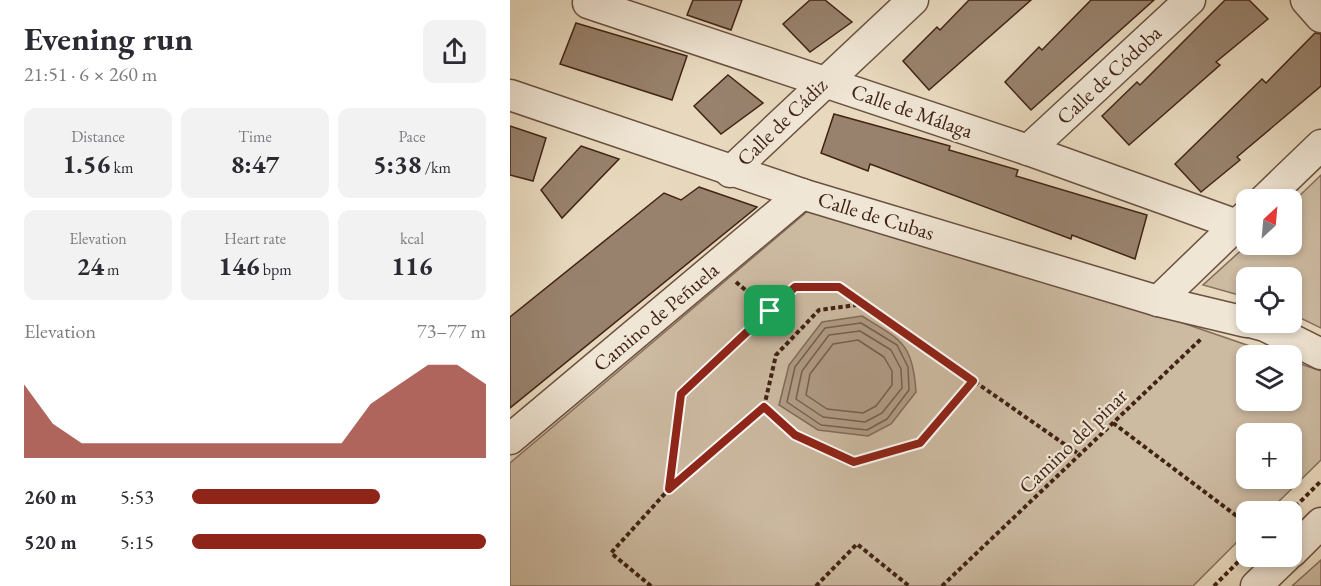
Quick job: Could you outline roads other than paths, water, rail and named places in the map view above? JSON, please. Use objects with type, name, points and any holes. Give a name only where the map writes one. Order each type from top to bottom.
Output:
[{"type":"street","name":"Calle de Málaga","points":[[589,0],[588,3],[1236,218]]},
{"type":"street","name":"Calle de Cádiz","points":[[730,171],[913,0]]},
{"type":"street","name":"Calle de Códoba","points":[[1028,150],[1190,0]]},
{"type":"street","points":[[1306,0],[1321,17]]},
{"type":"street","name":"Calle de Cubas","points":[[510,95],[802,194],[1158,301],[1236,319]]},
{"type":"street","points":[[1275,189],[1321,145]]},
{"type":"street","name":"Camino de Peñuela","points":[[510,439],[802,194]]},
{"type":"street","points":[[1158,301],[1236,226]]},
{"type":"street","name":"Calle de Cubas","points":[[1279,333],[1321,354]]},
{"type":"street","points":[[1302,542],[1321,523]]},
{"type":"street","points":[[1256,586],[1276,567]]},
{"type":"water","points":[[862,316],[895,338],[908,353],[912,363],[916,392],[891,424],[868,436],[818,430],[779,405],[789,365],[822,322]]}]
